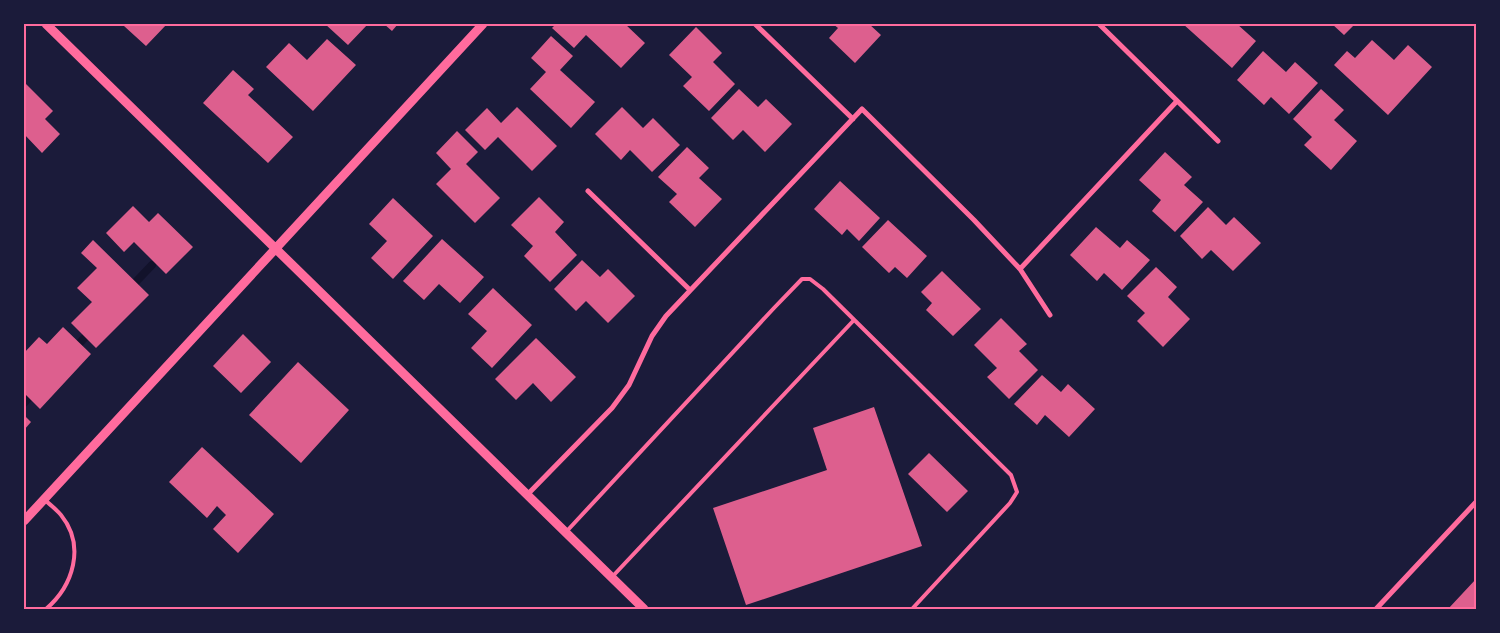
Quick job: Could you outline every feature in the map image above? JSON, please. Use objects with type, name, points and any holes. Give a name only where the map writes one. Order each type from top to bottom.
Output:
[{"type":"street","points":[[46,24],[644,609]]},
{"type":"street","points":[[24,521],[484,24]]},
{"type":"street","points":[[755,24],[853,118]]},
{"type":"street","points":[[1099,24],[1218,141]]},
{"type":"street","points":[[1020,269],[1178,101]]},
{"type":"street","points":[[527,495],[612,408],[629,385],[652,336],[666,316],[862,109],[974,220],[1020,269],[1050,315]]},
{"type":"street","points":[[588,191],[690,290]]},
{"type":"street","points":[[1376,609],[1476,502]]},
{"type":"lane","points":[[566,533],[802,279],[810,279],[823,289],[1011,475],[1017,492],[1010,503],[912,609]]},
{"type":"lane","points":[[612,578],[854,320]]},
{"type":"lane","points":[[44,499],[61,515],[68,527],[74,542],[75,558],[70,578],[62,592],[46,609]]},
{"type":"building","points":[[125,24],[167,24],[146,46],[124,26]]},
{"type":"building","points":[[325,24],[368,24],[348,45]]},
{"type":"building","points":[[384,24],[398,24],[392,31]]},
{"type":"building","points":[[556,24],[625,24],[645,43],[621,68],[586,35],[574,48],[552,28]]},
{"type":"building","points":[[833,24],[869,24],[881,35],[855,63],[829,38],[838,28]]},
{"type":"building","points":[[1183,24],[1237,24],[1256,41],[1232,68]]},
{"type":"building","points":[[1332,24],[1355,24],[1344,35]]},
{"type":"building","points":[[696,27],[722,53],[713,62],[735,84],[709,111],[683,86],[692,77],[669,55]]},
{"type":"building","points":[[551,36],[573,56],[560,70],[595,102],[571,128],[530,89],[546,72],[531,58]]},
{"type":"building","points":[[327,39],[356,65],[313,111],[266,67],[289,43],[307,60]]},
{"type":"building","points":[[1372,40],[1394,60],[1408,45],[1432,67],[1388,115],[1334,65],[1347,51],[1355,58]]},
{"type":"building","points":[[1263,51],[1286,72],[1295,62],[1318,83],[1289,114],[1271,97],[1264,105],[1237,80]]},
{"type":"building","points":[[233,70],[254,89],[248,95],[293,137],[268,163],[203,103]]},
{"type":"building","points":[[24,82],[53,111],[45,119],[60,134],[42,153],[24,134]]},
{"type":"building","points":[[739,89],[758,107],[766,99],[792,124],[765,152],[743,130],[733,140],[711,118]]},
{"type":"building","points":[[1321,89],[1344,110],[1334,120],[1357,141],[1331,170],[1304,145],[1312,137],[1293,119]]},
{"type":"building","points":[[517,107],[557,146],[532,171],[498,137],[485,150],[465,130],[487,108],[501,123]]},
{"type":"building","points":[[622,107],[643,128],[653,118],[680,145],[652,172],[630,150],[621,160],[595,134]]},
{"type":"building","points":[[457,131],[478,152],[466,164],[500,198],[475,223],[436,184],[451,169],[436,153]]},
{"type":"building","points":[[687,147],[709,168],[699,178],[722,199],[695,227],[669,202],[677,194],[658,177]]},
{"type":"building","points":[[1165,152],[1192,177],[1184,185],[1203,202],[1175,232],[1152,211],[1161,200],[1139,180]]},
{"type":"building","points":[[840,181],[880,218],[859,241],[847,229],[842,235],[814,209]]},
{"type":"building","points":[[539,197],[564,222],[555,232],[577,255],[550,282],[524,256],[533,246],[511,225]]},
{"type":"building","points":[[393,198],[433,236],[393,279],[371,258],[387,241],[369,224]]},
{"type":"building","points":[[133,206],[149,222],[158,213],[193,247],[166,274],[134,242],[124,252],[106,233]]},
{"type":"building","points":[[1208,207],[1226,225],[1234,217],[1261,243],[1233,271],[1211,250],[1202,259],[1180,236]]},
{"type":"building","points":[[888,220],[927,256],[907,278],[895,267],[889,273],[862,247]]},
{"type":"building","points":[[1096,227],[1120,248],[1127,240],[1150,260],[1122,290],[1104,273],[1097,281],[1070,255]]},
{"type":"building","points":[[442,239],[484,277],[460,303],[439,284],[424,300],[403,281]]},
{"type":"building","points":[[93,240],[149,295],[96,348],[71,323],[92,302],[77,288],[97,268],[81,253]]},
{"type":"building","points":[[582,260],[600,277],[608,269],[635,296],[608,323],[586,301],[576,311],[554,289]]},
{"type":"building","points":[[1156,267],[1177,287],[1168,297],[1190,319],[1163,347],[1137,321],[1145,313],[1127,296]]},
{"type":"building","points":[[942,271],[981,309],[953,336],[926,310],[932,303],[921,292]]},
{"type":"building","points":[[493,288],[532,325],[492,368],[471,348],[487,331],[468,314]]},
{"type":"building","points":[[1001,318],[1027,344],[1019,351],[1038,370],[1009,399],[987,377],[997,368],[974,345]]},
{"type":"building","points":[[63,327],[91,354],[40,409],[24,393],[24,353],[39,337],[47,344]]},
{"type":"building","points":[[243,334],[271,362],[241,393],[213,366]]},
{"type":"building","points":[[536,338],[576,377],[551,402],[533,383],[516,400],[495,379]]},
{"type":"building","points":[[298,362],[349,410],[301,463],[249,415]]},
{"type":"building","points":[[1042,375],[1061,392],[1068,384],[1095,409],[1069,437],[1045,415],[1037,425],[1014,404]]},
{"type":"building","points":[[874,407],[922,546],[746,605],[713,508],[827,470],[813,428]]},
{"type":"building","points":[[24,415],[31,422],[24,430]]},
{"type":"building","points":[[202,447],[274,514],[238,553],[213,529],[226,515],[217,506],[207,518],[169,482]]},
{"type":"building","points":[[929,453],[968,491],[947,512],[908,474]]},
{"type":"building","points":[[1476,579],[1476,609],[1448,609]]},
{"type":"waterway","points":[[129,289],[152,265]]},
{"type":"waterway","points":[[73,350],[91,331]]},
{"type":"waterway","points":[[24,403],[35,391]]}]
